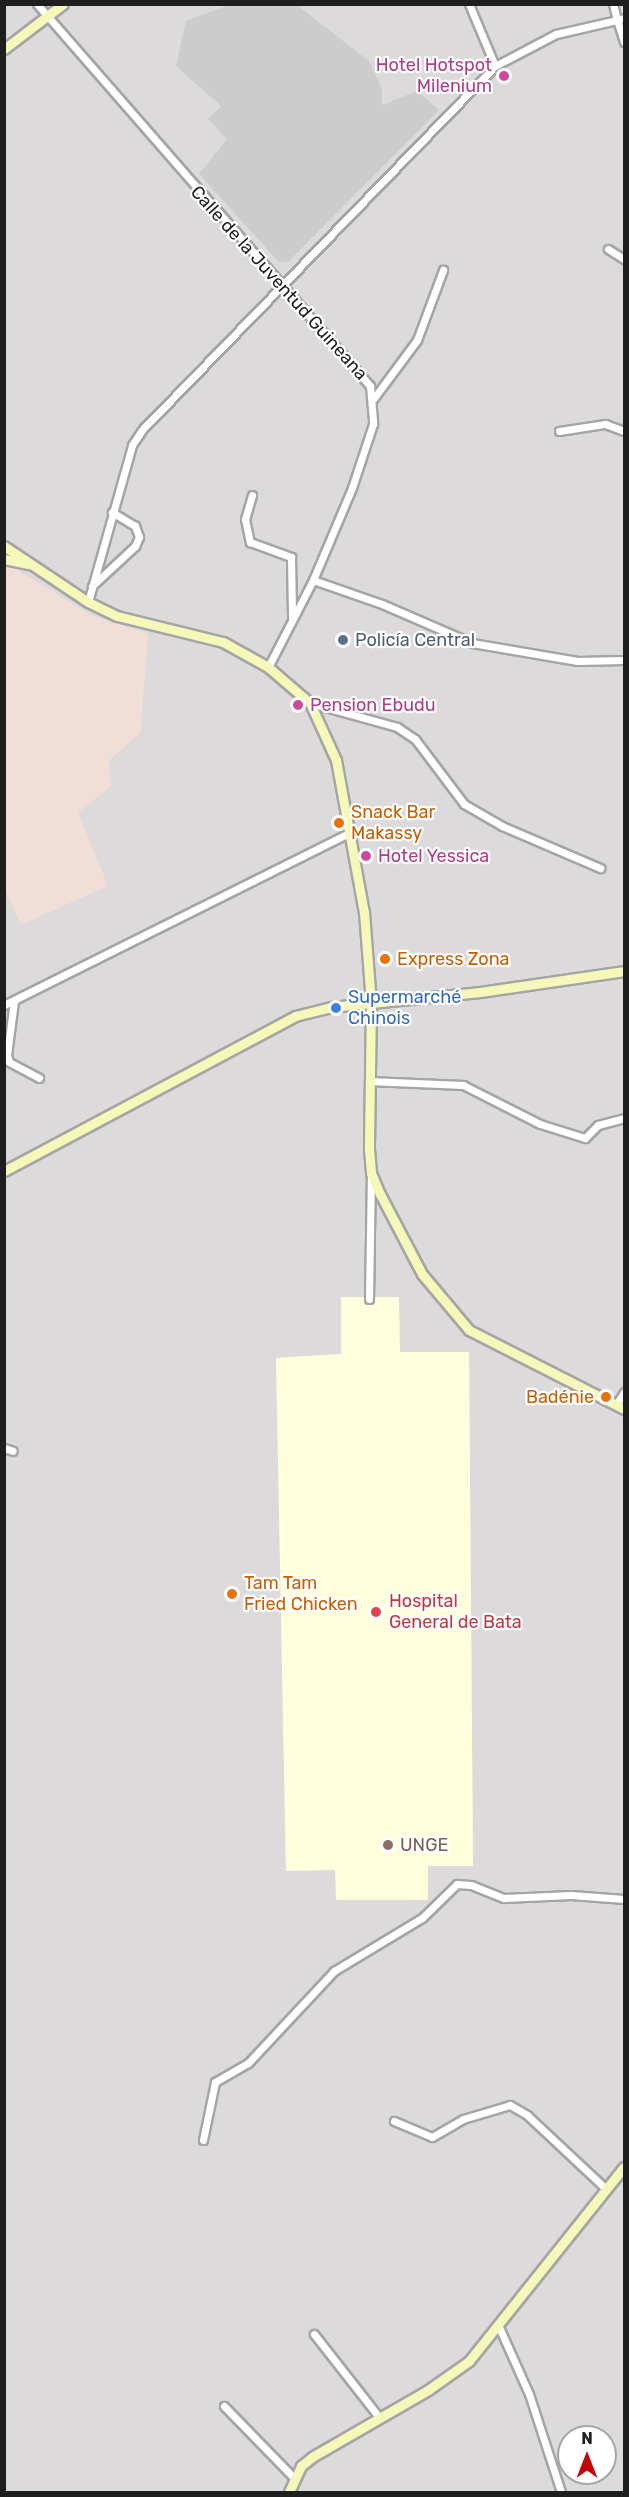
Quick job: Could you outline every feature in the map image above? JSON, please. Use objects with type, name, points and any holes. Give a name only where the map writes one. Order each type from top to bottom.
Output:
[{"type":"main road","points":[[4,49],[63,4]]},
{"type":"main road","points":[[4,546],[4,557],[28,564]]},
{"type":"main road","points":[[4,546],[88,602],[117,616],[223,642],[268,667],[310,703],[336,760],[364,912],[372,1002],[369,1081],[371,1173],[399,1235],[455,1317],[484,1339],[620,1407]]},
{"type":"main road","points":[[4,1171],[268,1028],[322,1009],[480,992],[624,971]]},
{"type":"main road","points":[[289,2493],[301,2466],[312,2457],[460,2369],[499,2327],[624,2167]]},
{"type":"street","name":"Calle de la Juventud Guineana","points":[[37,4],[45,16],[282,287],[362,375],[374,398],[372,423],[352,488],[313,580],[268,667]]},
{"type":"street","points":[[470,4],[495,66]]},
{"type":"street","points":[[613,4],[621,19],[624,42]]},
{"type":"street","points":[[88,602],[112,512],[136,437],[495,66],[556,34],[621,19]]},
{"type":"street","points":[[608,249],[624,260]]},
{"type":"street","points":[[374,398],[417,340],[443,270]]},
{"type":"street","points":[[559,431],[605,424],[624,431]]},
{"type":"street","points":[[252,495],[245,519],[250,542],[291,557],[292,619]]},
{"type":"street","points":[[92,586],[135,546],[139,537],[135,525],[112,512]]},
{"type":"street","points":[[313,580],[382,604],[472,643],[577,662],[624,660]]},
{"type":"street","points":[[310,703],[397,728],[415,739],[464,804],[502,826],[600,868]]},
{"type":"street","points":[[4,1005],[349,833]]},
{"type":"street","points":[[14,1001],[7,1055],[9,1062],[39,1078]]},
{"type":"street","points":[[369,1081],[429,1081],[472,1088],[540,1124],[585,1138],[598,1125],[624,1118]]},
{"type":"street","points":[[369,1299],[371,1173]]},
{"type":"street","points":[[620,1407],[624,1392]]},
{"type":"street","points":[[4,1448],[13,1451]]},
{"type":"street","points":[[203,2140],[215,2082],[248,2063],[334,1971],[422,1918],[457,1884],[471,1885],[504,1898],[571,1895],[624,1899]]},
{"type":"street","points":[[394,2121],[432,2137],[464,2119],[510,2105],[527,2115],[606,2189]]},
{"type":"street","points":[[499,2327],[529,2394],[561,2493]]},
{"type":"street","points":[[314,2334],[378,2416]]},
{"type":"street","points":[[224,2406],[296,2479]]},
{"type":"shaded area","points":[[5,5],[624,5],[624,2492],[5,2492],[4,886],[21,925],[78,812],[111,786],[108,761],[140,732],[148,634],[92,616],[12,567],[5,568]],"holes":[[[399,1297],[399,1352],[469,1352],[473,1866],[427,1866],[428,1900],[336,1900],[336,1870],[286,1870],[276,1358],[341,1354]]]},
{"type":"shaded area","points":[[229,5],[297,5],[370,62],[382,90],[382,105],[417,91],[439,110],[288,262],[279,262],[199,174],[227,139],[208,119],[221,106],[176,66],[186,21]]},
{"type":"shaded area","points":[[12,567],[92,616],[148,634],[140,733],[108,761],[111,786],[78,812],[108,886],[21,925],[4,886],[4,568]]},
{"type":"shaded area","name":"Hospital General de Bata","points":[[341,1297],[399,1297],[400,1352],[469,1352],[473,1866],[428,1866],[428,1900],[336,1900],[335,1870],[286,1871],[276,1358],[341,1354]]},
{"type":"place","name":"Hotel Hotspot Milenium","points":[[504,76]]},
{"type":"place","name":"Policía Central","points":[[343,640]]},
{"type":"place","name":"Pension Ebudu","points":[[298,705]]},
{"type":"place","name":"Snack Bar Makassy","points":[[339,823]]},
{"type":"place","name":"Hotel Yessica","points":[[366,856]]},
{"type":"place","name":"Express Zona","points":[[385,959]]},
{"type":"place","name":"Supermarché Chinois","points":[[336,1008]]},
{"type":"place","name":"Badénie","points":[[606,1397]]},
{"type":"place","name":"Tam Tam Fried Chicken","points":[[232,1594]]},
{"type":"place","name":"Hospital General de Bata","points":[[376,1612]]},
{"type":"place","name":"UNGE","points":[[388,1845]]}]
